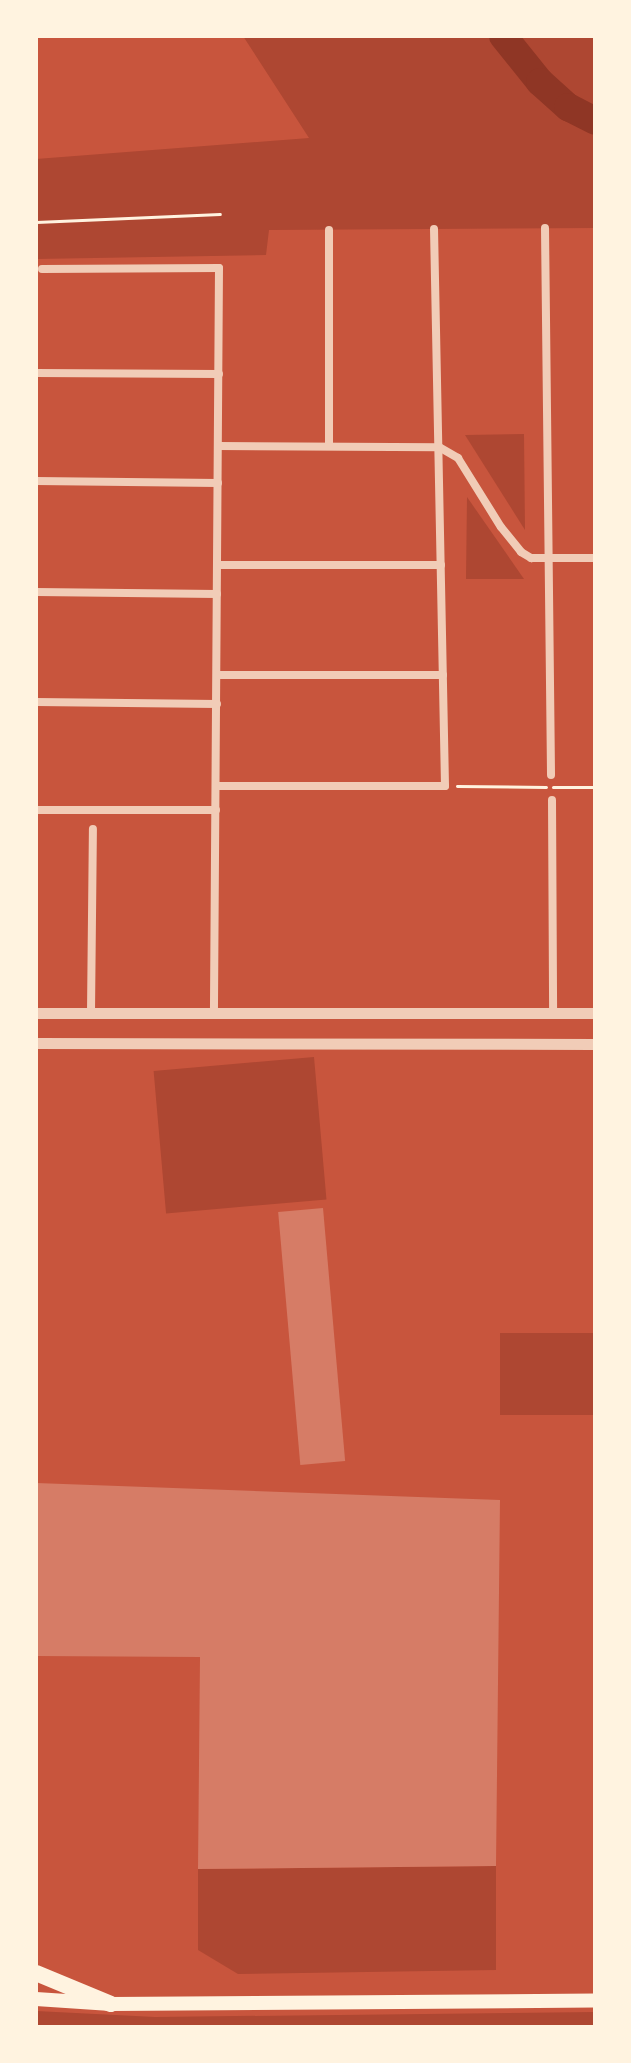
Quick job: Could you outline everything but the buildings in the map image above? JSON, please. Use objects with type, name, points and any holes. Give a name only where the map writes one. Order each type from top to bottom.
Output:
[{"type":"highway","points":[[36,1973],[111,2004]]},
{"type":"main road","points":[[36,1999],[111,2004],[595,2001]]},
{"type":"street","points":[[545,228],[551,775]]},
{"type":"street","points":[[216,786],[445,786],[434,229]]},
{"type":"street","points":[[329,230],[329,445]]},
{"type":"street","points":[[42,269],[219,268],[214,1012]]},
{"type":"street","points":[[36,373],[219,374]]},
{"type":"street","points":[[218,446],[439,447],[458,458],[501,527],[521,552],[531,558],[595,558]]},
{"type":"street","points":[[36,481],[218,483]]},
{"type":"street","points":[[217,565],[441,565]]},
{"type":"street","points":[[36,592],[217,594]]},
{"type":"street","points":[[217,675],[443,675]]},
{"type":"street","points":[[36,702],[217,704]]},
{"type":"street","points":[[552,800],[553,1012]]},
{"type":"street","points":[[36,810],[216,810]]},
{"type":"street","points":[[91,1012],[93,829]]},
{"type":"street","points":[[36,1013],[595,1013]]},
{"type":"street","points":[[36,1043],[595,1044]]},
{"type":"path","points":[[36,222],[220,214]]},
{"type":"path","points":[[445,786],[595,787]]},
{"type":"shaded area","points":[[243,36],[595,36],[595,228],[269,230],[266,255],[36,259],[36,159],[309,138]]},
{"type":"shaded area","points":[[524,434],[525,530],[465,435]]},
{"type":"shaded area","points":[[467,497],[524,579],[466,579]]},
{"type":"shaded area","points":[[314,1057],[326,1199],[166,1213],[154,1071]]},
{"type":"shaded area","points":[[500,1333],[595,1333],[595,1415],[500,1415]]},
{"type":"shaded area","points":[[496,1866],[496,1970],[238,1974],[198,1950],[198,1869]]},
{"type":"shaded area","points":[[36,2011],[155,2017],[595,2012],[595,2027],[36,2027]]},
{"type":"waterway","points":[[503,36],[540,82],[568,107],[595,121]]}]
